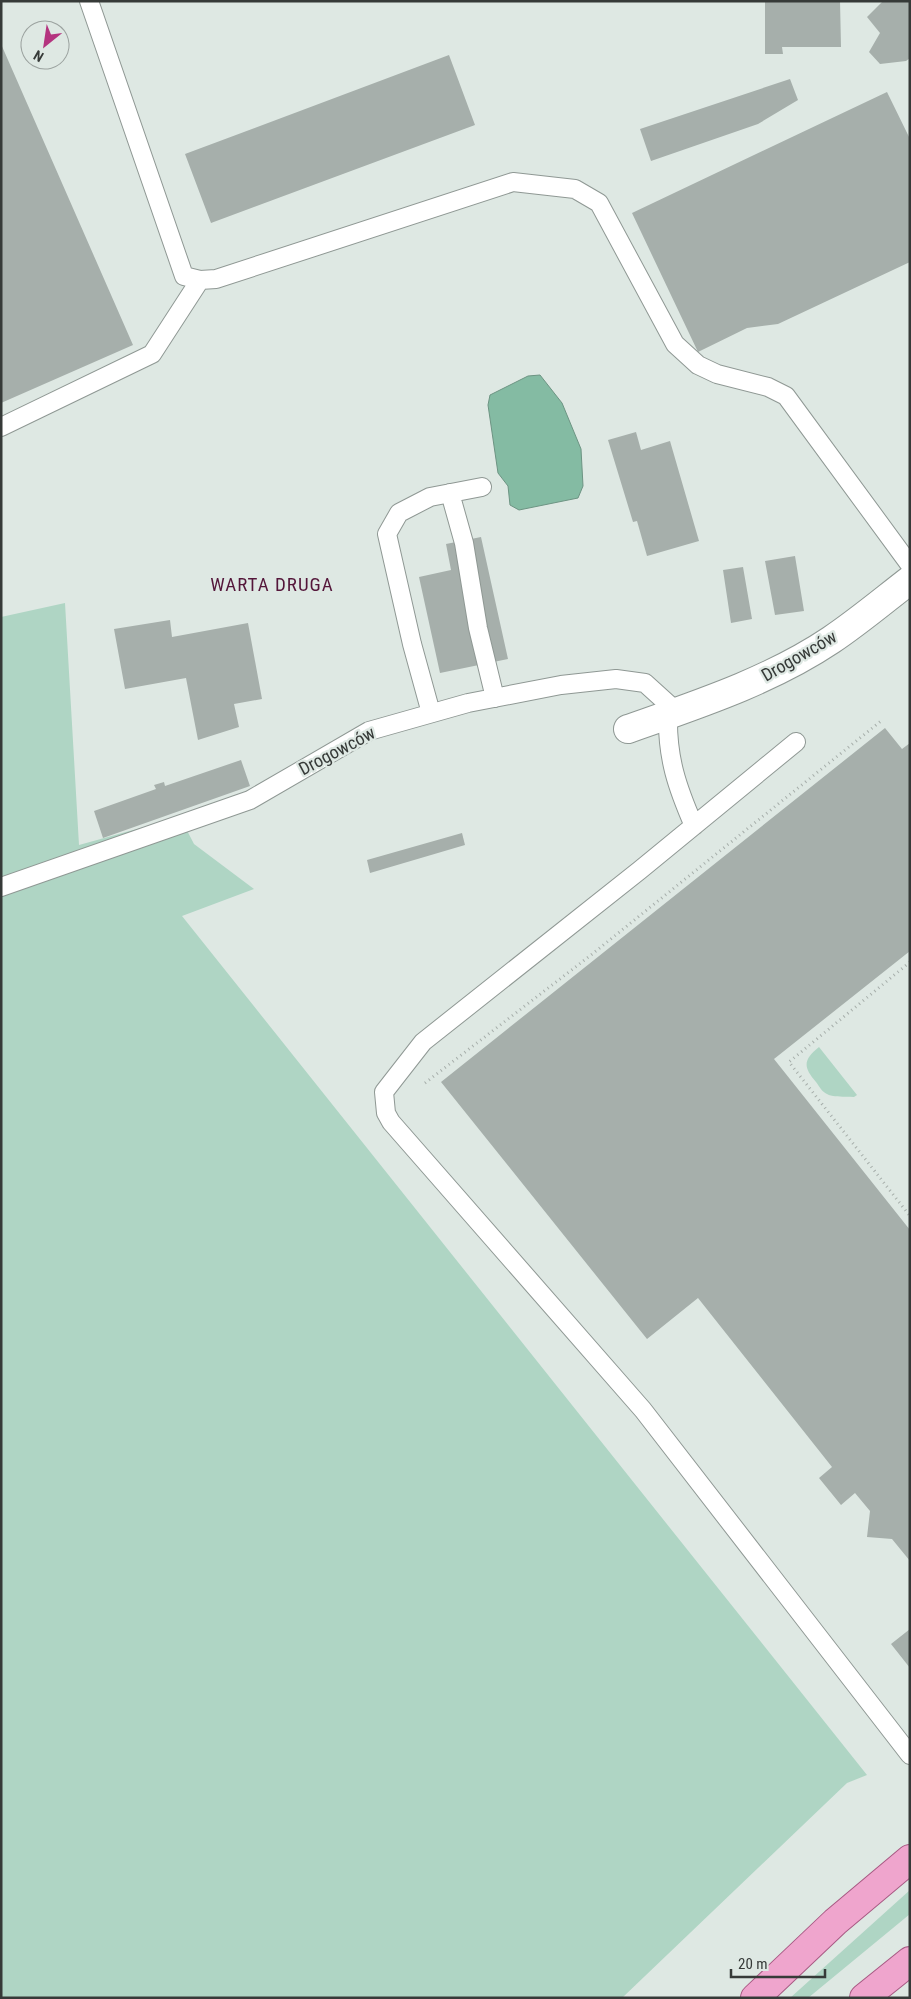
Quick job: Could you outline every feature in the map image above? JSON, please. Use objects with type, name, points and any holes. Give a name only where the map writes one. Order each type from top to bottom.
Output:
[{"type":"main road","points":[[755,1998],[835,1922],[910,1859]]},
{"type":"main road","points":[[864,1998],[910,1961]]},
{"type":"street","name":"Drogowców","points":[[628,729],[730,692],[766,676],[830,641],[910,580]]},
{"type":"lane","points":[[89,1],[184,276],[200,280],[216,279],[513,182],[574,189],[599,203],[675,344],[698,365],[717,374],[768,387],[786,396],[910,565]]},
{"type":"lane","points":[[1,427],[152,354],[200,280]]},
{"type":"lane","points":[[430,713],[387,534],[399,513],[430,497],[482,487]]},
{"type":"lane","points":[[450,493],[464,543],[478,628],[495,698]]},
{"type":"lane","name":"Drogowców","points":[[1,887],[250,800],[369,731],[430,713],[561,685],[616,679],[645,683],[673,713]]},
{"type":"lane","points":[[673,713],[671,763],[678,789],[694,826]]},
{"type":"lane","points":[[796,742],[694,826],[423,1042],[384,1092],[386,1113],[644,1410],[910,1755]]},
{"type":"path","points":[[386,1113],[591,955],[881,721]]},
{"type":"path","points":[[910,962],[789,1062],[910,1216]]},
{"type":"shaded area","points":[[540,375],[562,403],[581,449],[583,486],[578,498],[519,510],[510,505],[508,486],[498,473],[488,405],[490,395],[528,376]]},
{"type":"shaded area","points":[[65,603],[79,845],[180,817],[194,844],[254,889],[182,916],[867,1775],[847,1783],[622,1998],[1,1998],[1,617]]},
{"type":"shaded area","points":[[819,1047],[857,1095],[854,1097],[833,1096],[821,1089],[807,1068],[810,1056]]},
{"type":"shaded area","points":[[910,1890],[910,1914],[808,1998],[790,1998]]},
{"type":"building","points":[[765,1],[840,1],[841,47],[782,47],[783,54],[765,54]]},
{"type":"building","points":[[883,1],[910,1],[910,58],[906,61],[880,64],[869,52],[880,33],[867,17]]},
{"type":"building","points":[[1,44],[133,345],[1,403]]},
{"type":"building","points":[[449,55],[475,125],[211,223],[185,154]]},
{"type":"building","points":[[790,79],[798,100],[758,124],[651,161],[640,129]]},
{"type":"building","points":[[887,92],[910,139],[910,262],[778,324],[747,328],[698,352],[632,213]]},
{"type":"building","points":[[636,432],[641,450],[670,441],[699,541],[647,556],[637,521],[633,522],[608,440]]},
{"type":"building","points":[[481,537],[508,659],[440,673],[419,577],[451,570],[446,544]]},
{"type":"building","points":[[795,556],[804,611],[775,615],[765,561]]},
{"type":"building","points":[[743,567],[752,619],[731,623],[723,570]]},
{"type":"building","points":[[170,620],[172,637],[248,623],[262,699],[234,704],[239,727],[198,740],[186,678],[125,689],[114,629]]},
{"type":"building","points":[[885,728],[902,749],[910,743],[910,951],[774,1059],[910,1230],[910,1561],[892,1539],[867,1537],[870,1511],[855,1493],[841,1505],[819,1478],[832,1467],[698,1298],[647,1339],[441,1082]]},
{"type":"building","points":[[241,760],[250,786],[103,838],[94,811],[156,789],[154,785],[164,782],[165,786]]},
{"type":"building","points":[[462,833],[465,845],[370,873],[367,860]]},
{"type":"building","points":[[910,1629],[910,1668],[891,1644]]},
{"type":"district","name":"WARTA DRUGA","points":[[272,584]]}]
